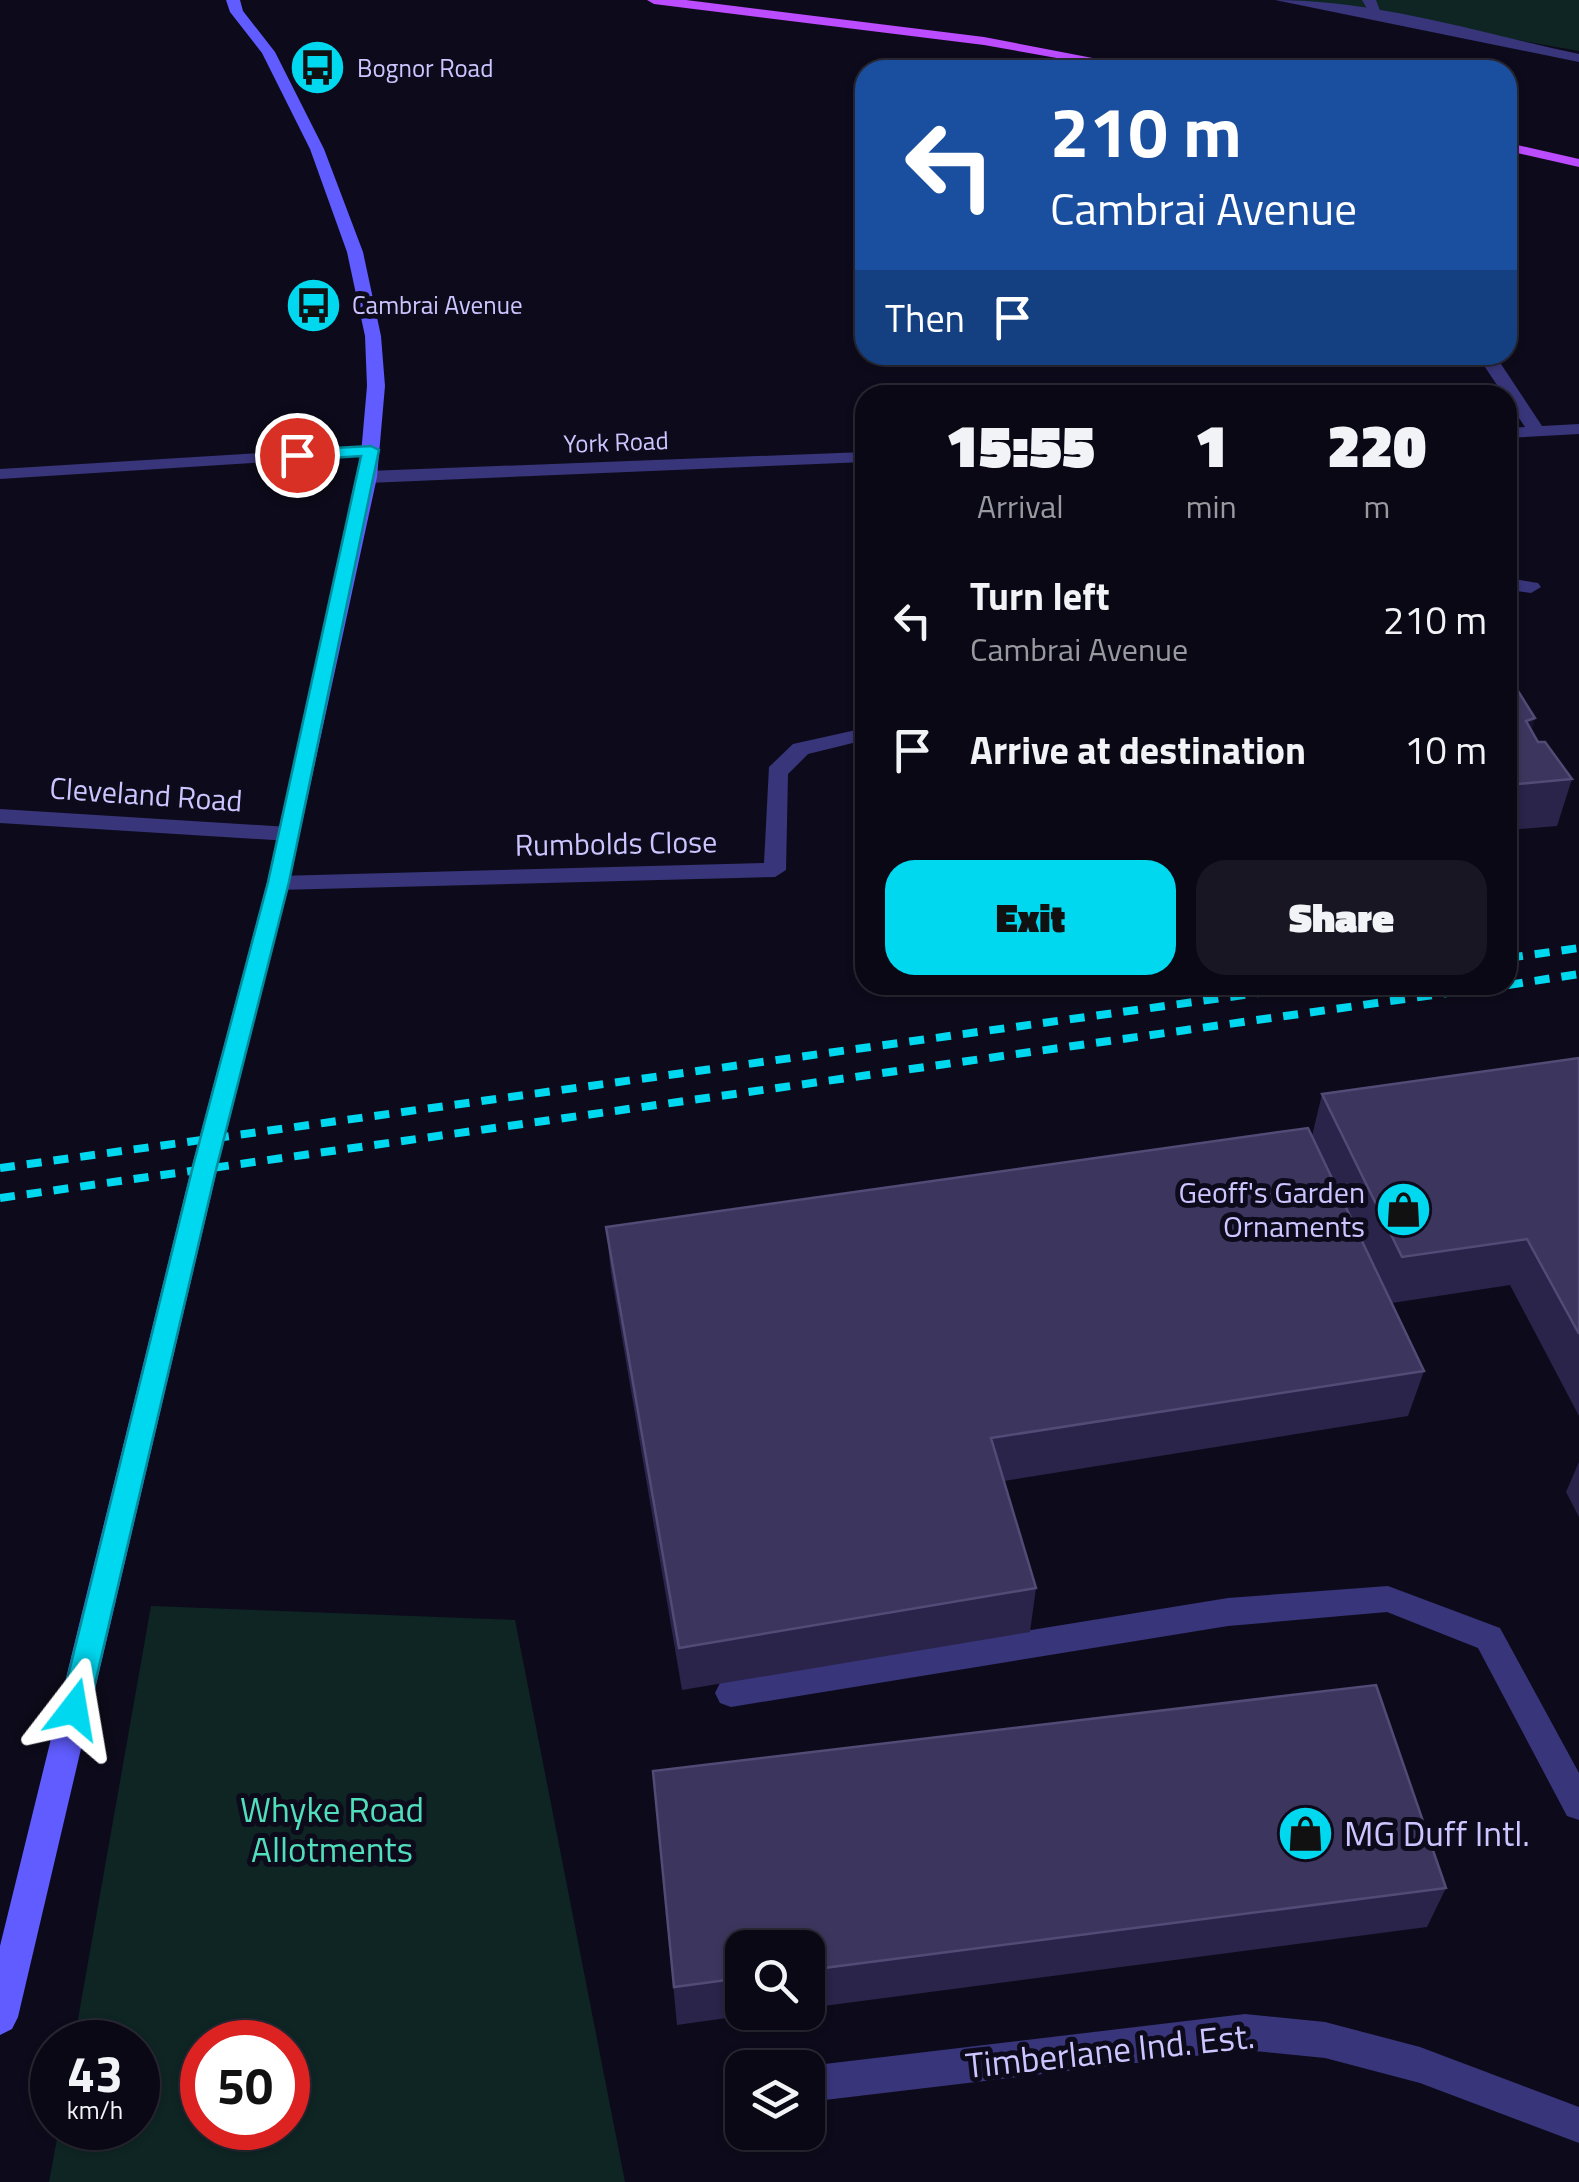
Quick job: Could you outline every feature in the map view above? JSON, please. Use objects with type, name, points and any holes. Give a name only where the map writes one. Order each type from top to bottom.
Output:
[{"type":"main road","points":[[0,2017],[208,1154],[278,882],[368,476],[376,386],[373,336],[356,252],[317,148],[268,52],[236,12],[233,0]]},
{"type":"main road","points":[[654,0],[984,41],[1091,60]]},
{"type":"main road","points":[[1517,149],[1579,162]]},
{"type":"street","points":[[1282,0],[1579,58]]},
{"type":"street","points":[[1369,0],[1378,16]]},
{"type":"street","points":[[1517,402],[1537,432]]},
{"type":"street","points":[[1517,432],[1579,430]]},
{"type":"street","points":[[0,474],[371,450]]},
{"type":"street","name":"York Road","points":[[368,476],[855,457]]},
{"type":"street","points":[[1517,586],[1531,588]]},
{"type":"street","name":"Rumbolds Close","points":[[278,882],[776,870],[778,772],[801,748],[855,735]]},
{"type":"street","name":"Cleveland Road","points":[[0,816],[289,834]]},
{"type":"street","points":[[731,1694],[1228,1612],[1388,1599],[1489,1638],[1579,1805]]},
{"type":"street","name":"Timberlane Ind. Est.","points":[[825,2082],[1245,2032],[1325,2040],[1420,2065],[1579,2125]]},
{"type":"green space","points":[[1293,0],[1579,0],[1579,51]]},
{"type":"green space","name":"Whyke Road Allotments","points":[[151,1606],[515,1620],[625,2182],[49,2182],[55,2150],[160,2150],[160,2020],[78,2020]]},
{"type":"building","points":[[1517,691],[1535,718],[1526,721],[1538,742],[1545,742],[1572,779],[1517,784]]},
{"type":"building","points":[[1579,1058],[1579,1334],[1527,1239],[1402,1257],[1322,1094]]},
{"type":"building","points":[[1308,1128],[1424,1371],[991,1438],[1036,1588],[679,1648],[606,1227]]},
{"type":"building","points":[[1376,1685],[1446,1888],[825,1968],[825,1930],[725,1930],[725,1980],[674,1987],[653,1771]]},
{"type":"railway","points":[[1517,957],[1579,948]]},
{"type":"railway","points":[[1517,984],[1579,974]]},
{"type":"railway","points":[[0,1168],[1244,995]]},
{"type":"railway","points":[[0,1198],[1433,995]]},
{"type":"place","name":"Bognor Road","points":[[318,68]]},
{"type":"place","name":"Cambrai Avenue","points":[[313,305]]},
{"type":"place","name":"Geoff's Garden Ornaments","points":[[1404,1210]]},
{"type":"place","name":"MG Duff Intl.","points":[[1305,1834]]},
{"type":"route","points":[[74,1709],[278,882],[371,450],[297,455]]}]
